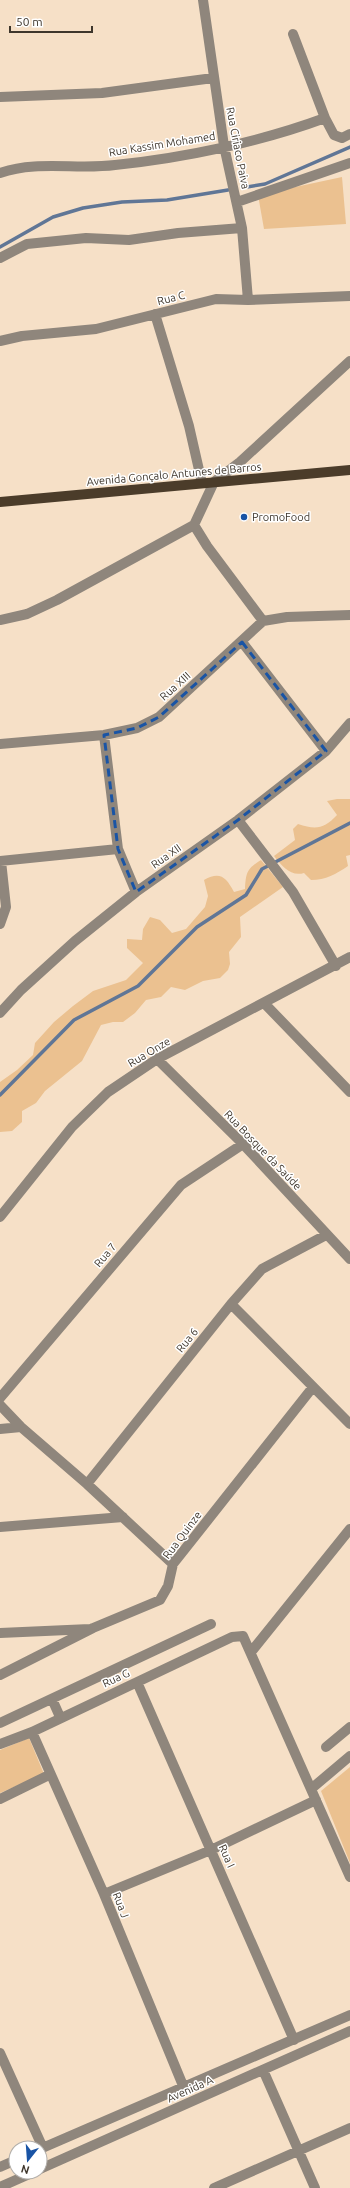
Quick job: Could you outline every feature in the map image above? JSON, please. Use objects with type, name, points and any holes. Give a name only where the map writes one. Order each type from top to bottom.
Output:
[{"type":"main road","name":"Avenida Gonçalo Antunes de Barros","points":[[0,502],[350,470]]},
{"type":"street","name":"Rua Ciriaco Paiva","points":[[203,0],[213,78],[224,146],[242,228],[248,300]]},
{"type":"street","points":[[293,34],[325,118],[334,136],[342,138],[350,134]]},
{"type":"street","points":[[0,97],[102,93],[213,78]]},
{"type":"street","name":"Rua Kassim Mohamed","points":[[0,173],[11,170],[44,166],[114,166],[224,146],[293,130],[325,118]]},
{"type":"street","points":[[237,202],[350,164]]},
{"type":"street","points":[[0,258],[27,244],[86,238],[129,240],[178,233],[242,228]]},
{"type":"street","name":"Rua C","points":[[0,341],[22,336],[96,329],[216,299],[248,300],[350,296]]},
{"type":"street","points":[[155,314],[189,426],[202,483]]},
{"type":"street","points":[[0,620],[27,614],[57,600],[194,525],[214,482],[240,462],[350,361]]},
{"type":"street","points":[[194,525],[207,546],[263,622],[287,617],[350,615]]},
{"type":"street","name":"Rua XIII","points":[[0,744],[104,735],[137,728],[159,717],[263,622]]},
{"type":"street","points":[[242,642],[326,751]]},
{"type":"street","name":"Rua XII","points":[[0,1013],[20,990],[136,892],[238,820],[326,751],[350,723]]},
{"type":"street","points":[[104,735],[118,850],[136,892]]},
{"type":"street","points":[[238,820],[293,892],[336,966]]},
{"type":"street","points":[[0,924],[6,907],[0,861],[118,850]]},
{"type":"street","name":"Rua Onze","points":[[0,1217],[72,1127],[108,1092],[157,1059],[336,966],[350,957]]},
{"type":"street","points":[[264,1003],[350,1092]]},
{"type":"street","name":"Rua Bosque da Saúde","points":[[157,1059],[243,1144],[326,1235],[350,1259]]},
{"type":"street","name":"Rua 7","points":[[0,1398],[181,1185],[243,1144]]},
{"type":"street","name":"Rua 6","points":[[87,1484],[231,1304],[262,1269],[326,1235]]},
{"type":"street","points":[[231,1304],[350,1424]]},
{"type":"street","name":"Rua Quinze","points":[[0,1675],[93,1628],[160,1600],[168,1586],[173,1564],[313,1387]]},
{"type":"street","points":[[0,1405],[21,1427],[87,1484],[173,1564]]},
{"type":"street","points":[[0,1429],[21,1427]]},
{"type":"street","points":[[0,1527],[123,1517]]},
{"type":"street","points":[[350,1529],[251,1652],[350,1877]]},
{"type":"street","points":[[0,1723],[210,1624]]},
{"type":"street","points":[[0,1633],[93,1628]]},
{"type":"street","name":"Rua G","points":[[0,1744],[32,1732],[60,1717],[232,1637],[243,1636],[251,1652]]},
{"type":"street","name":"Rua I","points":[[137,1682],[294,2040]]},
{"type":"street","points":[[52,1699],[60,1717]]},
{"type":"street","points":[[326,1747],[350,1727]]},
{"type":"street","name":"Rua J","points":[[32,1732],[49,1775],[104,1894],[184,2088]]},
{"type":"street","points":[[311,1788],[350,1756]]},
{"type":"street","points":[[0,1799],[49,1775]]},
{"type":"street","points":[[104,1894],[211,1850],[316,1800]]},
{"type":"street","name":"Avenida A","points":[[48,2145],[350,2015]]},
{"type":"street","name":"Avenida A","points":[[48,2165],[350,2031]]},
{"type":"street","points":[[0,2053],[38,2140]]},
{"type":"street","points":[[263,2070],[315,2188]]},
{"type":"street","points":[[214,2188],[350,2128]]},
{"type":"street","points":[[0,2187],[16,2180]]},
{"type":"highlighted area","points":[[242,642],[326,751],[238,820],[136,892],[118,849],[104,735],[137,728],[159,717]]},
{"type":"shaded area","points":[[342,177],[346,224],[264,229],[258,195]]},
{"type":"shaded area","points":[[350,799],[350,855],[346,856],[348,866],[331,876],[316,880],[311,880],[304,873],[299,874],[287,870],[274,856],[295,840],[293,829],[298,824],[310,827],[324,826],[337,815],[327,801]]},
{"type":"shaded area","points":[[261,860],[283,887],[240,917],[241,937],[229,952],[230,964],[228,970],[220,978],[203,981],[185,990],[171,987],[161,997],[146,1000],[135,1013],[123,1022],[113,1022],[101,1025],[82,1061],[45,1091],[36,1103],[22,1111],[22,1122],[12,1131],[0,1132],[0,1082],[17,1070],[33,1055],[35,1043],[54,1022],[73,1006],[93,991],[126,980],[143,963],[127,948],[127,939],[142,940],[143,929],[150,917],[160,920],[172,933],[186,929],[205,907],[208,896],[204,880],[210,877],[218,876],[225,879],[234,892],[245,889],[248,872]]},
{"type":"shaded area","points":[[29,1738],[44,1774],[0,1793],[0,1750]]},
{"type":"shaded area","points":[[350,1767],[350,1863],[321,1791]]},
{"type":"waterway","points":[[247,187],[265,184],[350,147]]},
{"type":"waterway","points":[[0,247],[53,217],[83,208],[122,202],[167,200],[228,190]]},
{"type":"waterway","points":[[0,1095],[74,1020],[138,986],[197,927],[246,895],[262,869],[350,823]]},
{"type":"place","name":"PromoFood","points":[[244,517]]}]
